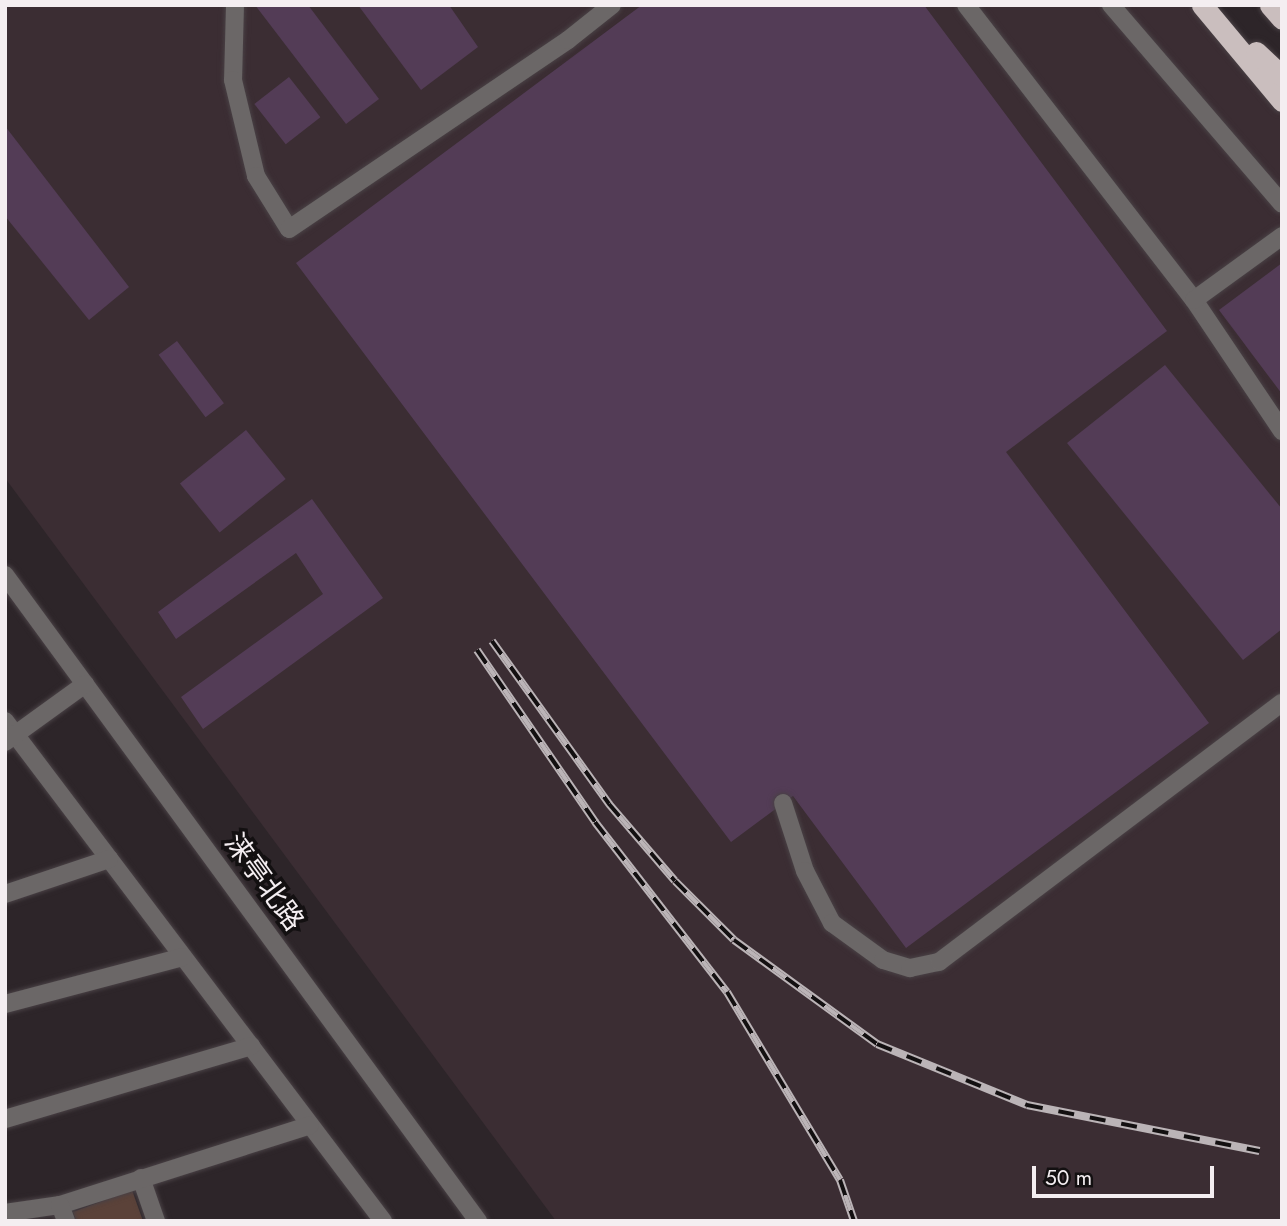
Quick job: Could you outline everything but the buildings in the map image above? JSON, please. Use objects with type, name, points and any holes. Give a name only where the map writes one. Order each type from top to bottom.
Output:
[{"type":"highway","points":[[1204,5],[1282,76]]},
{"type":"highway","points":[[1204,5],[1282,101]]},
{"type":"highway","points":[[1270,5],[1282,19]]},
{"type":"street","points":[[235,5],[233,80],[256,176],[289,229],[612,5]]},
{"type":"street","points":[[966,5],[1194,300],[1282,431]]},
{"type":"street","points":[[1111,5],[1282,204]]},
{"type":"street","points":[[1194,300],[1282,236]]},
{"type":"street","name":"涞亭北路","points":[[5,575],[478,1221]]},
{"type":"street","points":[[85,684],[9,733],[109,859],[383,1221]]},
{"type":"street","points":[[783,803],[805,871],[832,923],[883,960],[920,966],[939,962],[1282,704]]},
{"type":"street","points":[[5,894],[109,859]]},
{"type":"street","points":[[5,1004],[183,957]]},
{"type":"street","points":[[5,1119],[251,1046]]},
{"type":"street","points":[[5,1213],[63,1213],[142,1178],[310,1125]]},
{"type":"street","points":[[142,1178],[156,1221]]},
{"type":"shaded area","points":[[5,5],[1196,5],[1282,104],[1282,1221],[556,1221],[5,478]]},
{"type":"shaded area","points":[[132,1190],[143,1221],[76,1221],[73,1212]]},
{"type":"railway","points":[[492,641],[609,804],[675,881],[734,940],[877,1044],[1027,1105],[1259,1151]]},
{"type":"railway","points":[[477,650],[595,822],[727,992],[840,1180],[854,1221]]}]
